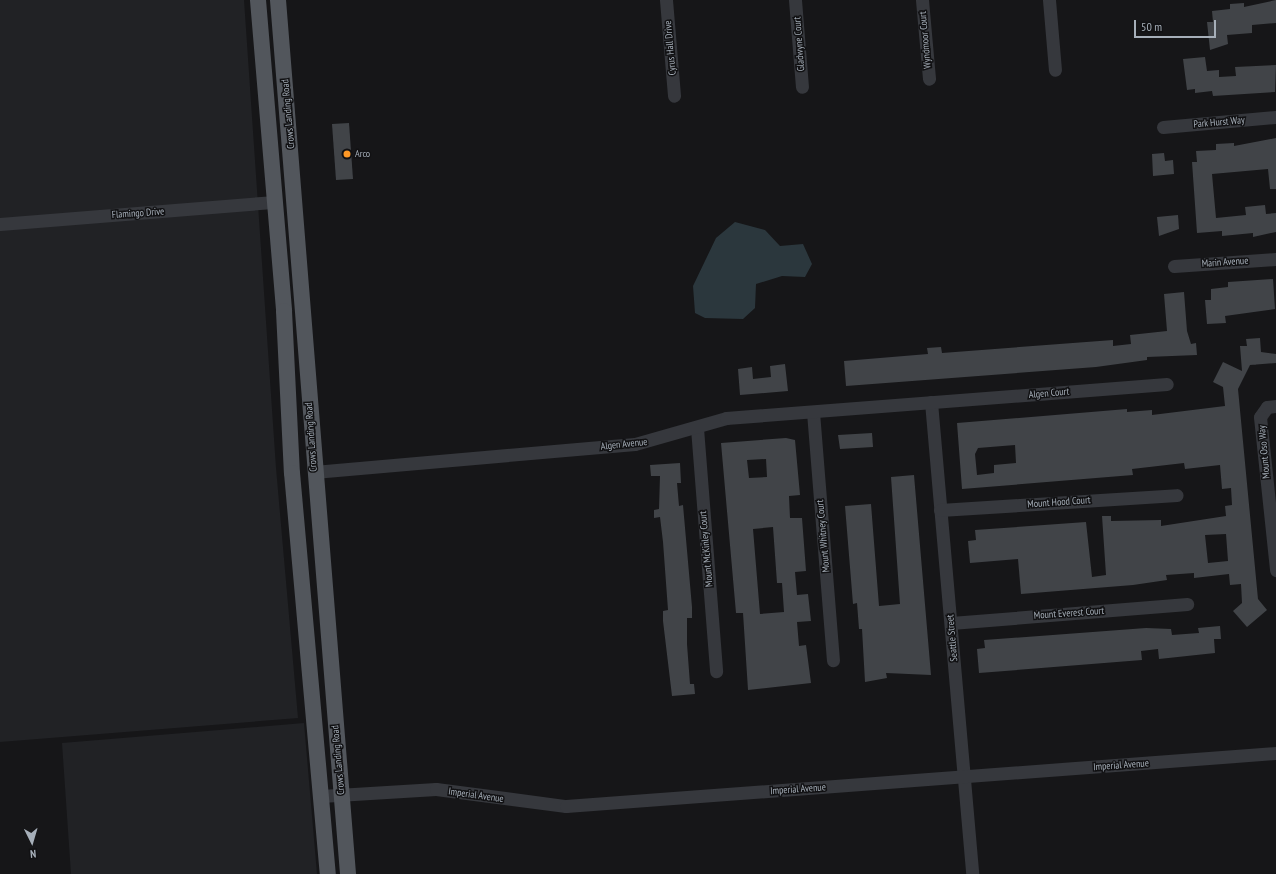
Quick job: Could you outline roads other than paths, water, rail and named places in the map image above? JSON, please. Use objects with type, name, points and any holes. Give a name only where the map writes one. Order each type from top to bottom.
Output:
[{"type":"main road","name":"Crows Landing Road","points":[[258,0],[276,206],[296,514],[328,874]]},
{"type":"main road","name":"Crows Landing Road","points":[[278,0],[300,250],[314,472],[348,874]]},
{"type":"main road","points":[[276,206],[289,242],[300,250]]},
{"type":"main road","points":[[289,404],[296,413],[301,460],[307,470],[314,472]]},
{"type":"main road","points":[[296,514],[306,529],[315,606],[326,623]]},
{"type":"main road","points":[[325,845],[333,851],[337,874]]},
{"type":"street","name":"Cyrus Hall Drive","points":[[666,0],[674,96]]},
{"type":"street","name":"Gladwyne Court","points":[[795,0],[802,87]]},
{"type":"street","name":"Wyndmoor Court","points":[[922,0],[929,80]]},
{"type":"street","points":[[1049,0],[1055,70]]},
{"type":"street","name":"Park Hurst Way","points":[[1163,126],[1276,117]]},
{"type":"street","name":"Flamingo Drive","points":[[0,224],[276,206]]},
{"type":"street","name":"Marin Avenue","points":[[1174,266],[1276,259]]},
{"type":"street","name":"Algen Court","points":[[931,402],[1167,384]]},
{"type":"street","name":"Algen Avenue","points":[[314,472],[634,444],[696,428],[726,418],[931,402]]},
{"type":"street","name":"Seattle Street","points":[[931,402],[972,874]]},
{"type":"street","name":"Mount Oso Way","points":[[1271,407],[1260,417],[1276,570]]},
{"type":"street","name":"Mount Whitney Court","points":[[813,412],[833,660]]},
{"type":"street","name":"Mount McKinley Court","points":[[696,428],[716,671]]},
{"type":"street","name":"Mount Hood Court","points":[[940,510],[1177,495]]},
{"type":"street","name":"Mount Everest Court","points":[[951,622],[1186,604]]},
{"type":"street","name":"Imperial Avenue","points":[[321,796],[436,789],[566,806],[1276,753]]},
{"type":"place","name":"Arco","points":[[347,154]]}]
